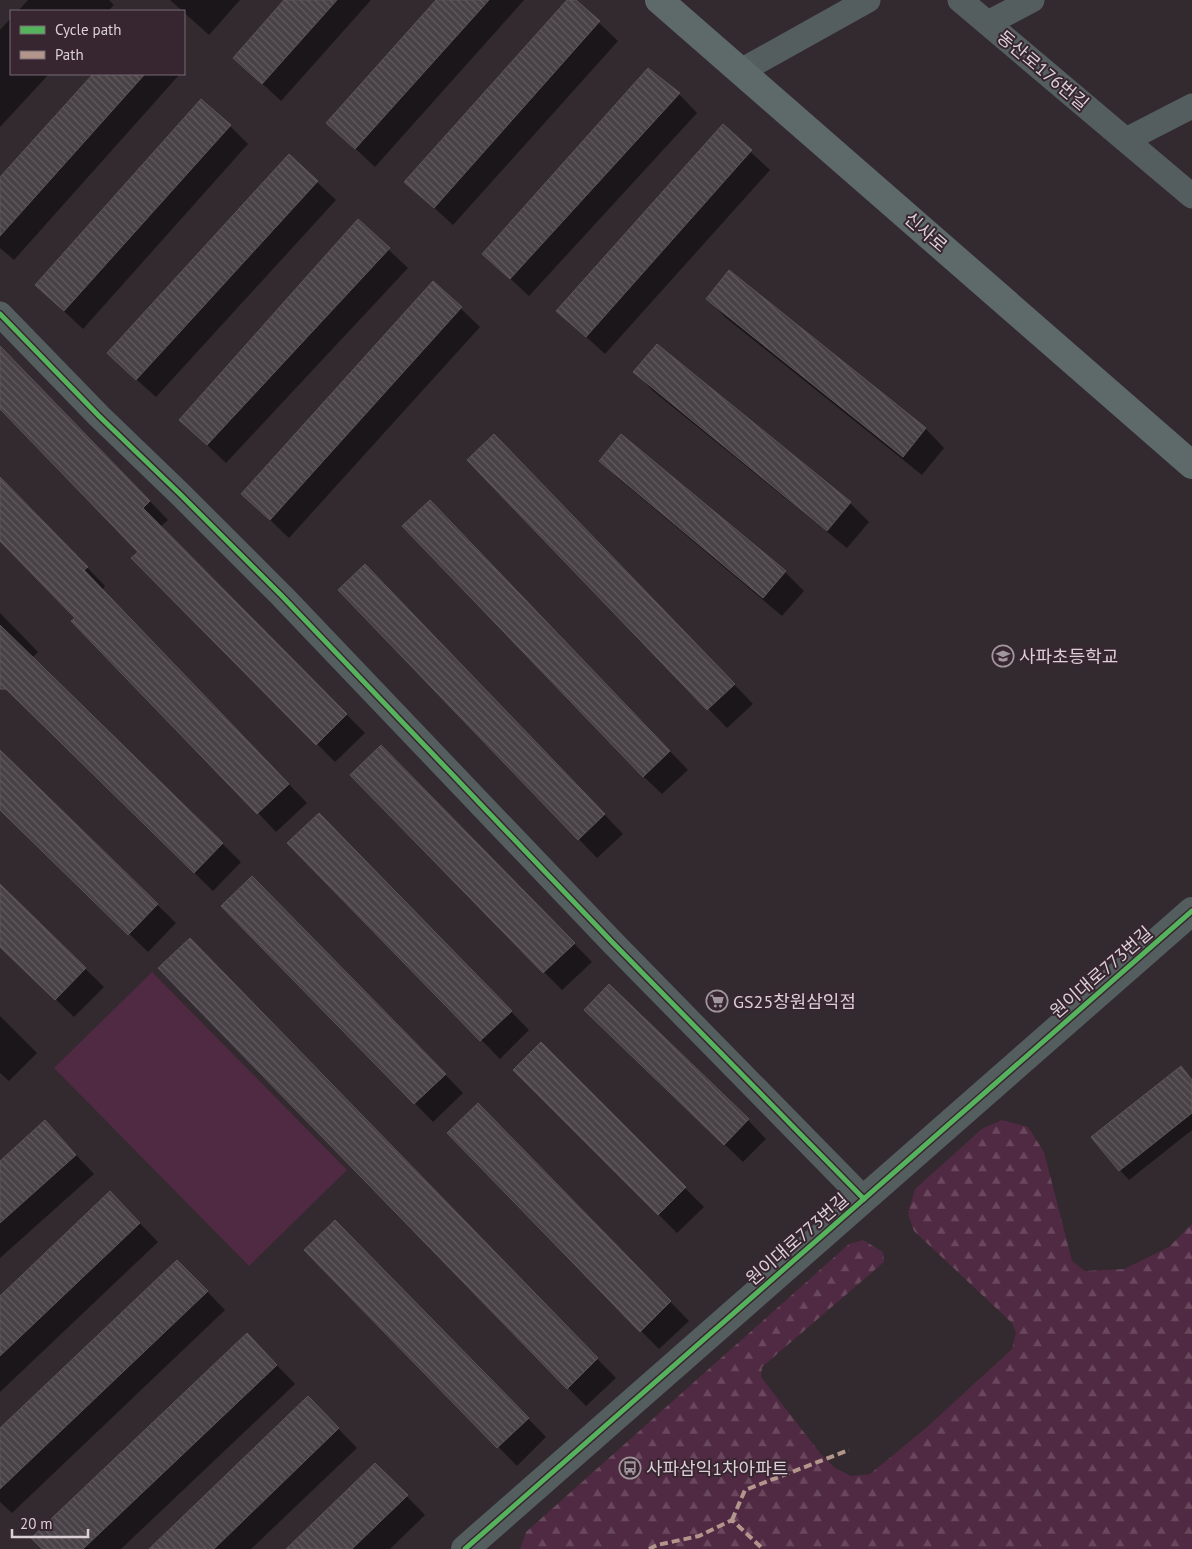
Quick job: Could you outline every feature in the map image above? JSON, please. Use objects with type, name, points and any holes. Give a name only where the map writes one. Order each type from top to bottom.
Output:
[{"type":"main road","name":"신사로","points":[[659,0],[1192,465]]},
{"type":"street","points":[[741,71],[868,0]]},
{"type":"street","name":"동산로176번길","points":[[960,0],[1192,196]]},
{"type":"street","points":[[988,24],[1032,0]]},
{"type":"street","points":[[1126,140],[1192,106]]},
{"type":"street","points":[[0,314],[99,416],[282,596],[613,943],[864,1199]]},
{"type":"street","name":"원이대로773번길","points":[[465,1549],[1192,911]]},
{"type":"green space","points":[[152,972],[347,1170],[249,1266],[54,1068]]},
{"type":"green space","points":[[1002,1120],[1028,1127],[1044,1152],[1072,1261],[1085,1271],[1124,1269],[1169,1247],[1192,1224],[1192,1549],[520,1549],[526,1532],[849,1244],[863,1240],[883,1252],[884,1262],[762,1367],[761,1377],[820,1453],[835,1468],[851,1476],[870,1474],[926,1428],[1012,1349],[1016,1333],[1012,1323],[914,1231],[908,1214],[915,1189],[983,1128]]},
{"type":"building","points":[[284,0],[337,0],[262,84],[233,58]]},
{"type":"building","points":[[436,0],[489,0],[355,149],[326,123]]},
{"type":"building","points":[[567,0],[576,0],[600,21],[434,208],[404,182]]},
{"type":"building","points":[[648,68],[680,93],[510,279],[482,254]]},
{"type":"building","points":[[92,75],[144,75],[0,236],[0,177]]},
{"type":"building","points":[[201,99],[231,125],[64,311],[35,285]]},
{"type":"building","points":[[723,124],[752,150],[586,337],[556,311]]},
{"type":"building","points":[[289,154],[318,181],[136,380],[107,353]]},
{"type":"building","points":[[358,219],[390,248],[207,445],[179,420]]},
{"type":"building","points":[[729,270],[926,428],[903,457],[706,299]]},
{"type":"building","points":[[433,281],[462,307],[270,520],[241,494]]},
{"type":"building","points":[[657,344],[851,502],[827,531],[633,372]]},
{"type":"building","points":[[0,346],[150,501],[143,508],[347,714],[316,745],[131,558],[138,552],[0,409]]},
{"type":"building","points":[[494,434],[735,684],[707,710],[467,460]]},
{"type":"building","points":[[621,434],[786,571],[763,598],[599,461]]},
{"type":"building","points":[[0,477],[88,567],[84,570],[289,784],[257,814],[71,621],[75,618],[0,541]]},
{"type":"building","points":[[430,500],[670,751],[643,777],[402,526]]},
{"type":"building","points":[[365,564],[605,814],[578,840],[338,590]]},
{"type":"building","points":[[0,625],[223,843],[194,873],[6,689],[0,689]]},
{"type":"building","points":[[381,745],[575,943],[543,973],[350,775]]},
{"type":"building","points":[[0,750],[158,904],[128,935],[0,810]]},
{"type":"building","points":[[319,813],[512,1011],[480,1041],[287,843]]},
{"type":"building","points":[[252,876],[446,1074],[414,1104],[221,906]]},
{"type":"building","points":[[0,884],[86,968],[55,1000],[0,947]]},
{"type":"building","points":[[190,938],[598,1358],[567,1389],[158,968]]},
{"type":"building","points":[[609,984],[749,1119],[724,1145],[584,1010]]},
{"type":"building","points":[[541,1042],[686,1187],[658,1215],[513,1070]]},
{"type":"building","points":[[1181,1066],[1192,1080],[1192,1113],[1119,1171],[1091,1137]]},
{"type":"building","points":[[478,1103],[671,1301],[640,1332],[447,1133]]},
{"type":"building","points":[[45,1120],[76,1155],[0,1223],[0,1161]]},
{"type":"building","points":[[110,1191],[140,1223],[0,1356],[0,1296]]},
{"type":"building","points":[[335,1220],[529,1418],[497,1448],[304,1250]]},
{"type":"building","points":[[177,1260],[208,1291],[0,1489],[0,1428]]},
{"type":"building","points":[[247,1333],[277,1365],[83,1549],[42,1549],[31,1538]]},
{"type":"building","points":[[308,1396],[339,1428],[214,1549],[149,1549]]},
{"type":"building","points":[[375,1463],[408,1495],[352,1549],[286,1549]]},
{"type":"marked path","points":[[732,1520],[745,1490],[849,1450]]},
{"type":"marked path","points":[[649,1549],[657,1545],[699,1536],[732,1520],[763,1549]]},
{"type":"cycle path","points":[[0,314],[99,416],[282,596],[613,943],[864,1199]]},
{"type":"cycle path","points":[[465,1549],[1192,911]]},
{"type":"place","name":"사파초등학교","points":[[1003,656]]},
{"type":"place","name":"GS25창원삼익점","points":[[717,1001]]},
{"type":"place","name":"사파삼익1차아파트","points":[[630,1468]]}]
